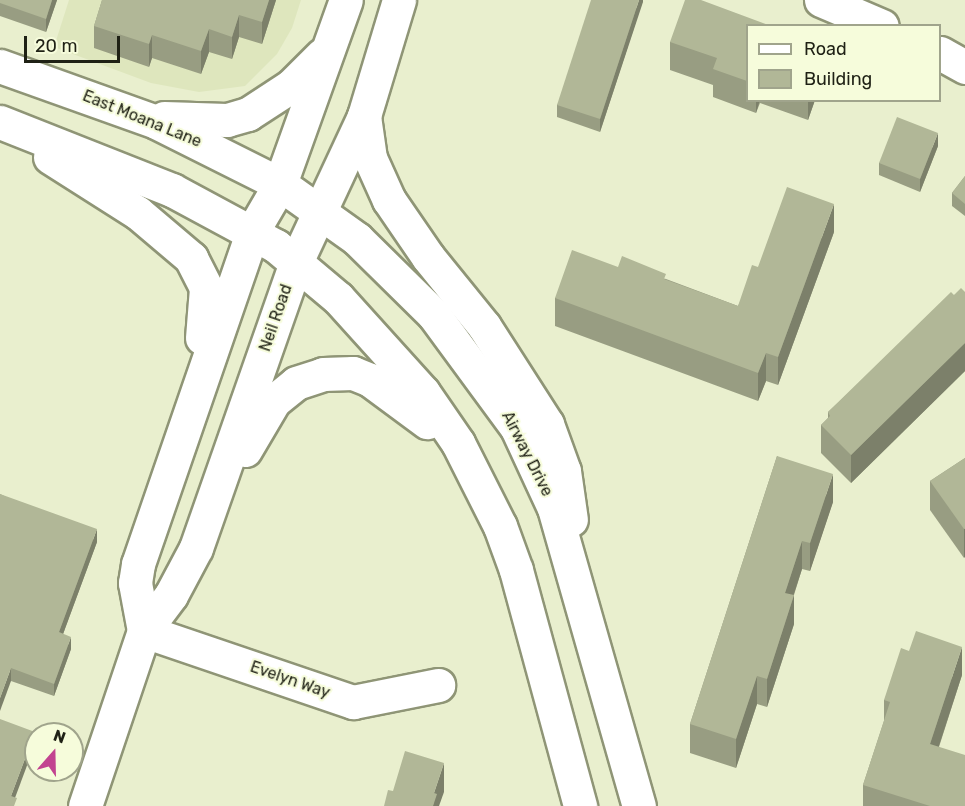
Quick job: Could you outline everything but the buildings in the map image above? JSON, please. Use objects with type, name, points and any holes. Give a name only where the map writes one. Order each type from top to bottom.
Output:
[{"type":"main road","name":"Neil Road","points":[[85,806],[144,631],[171,595],[196,548],[210,509],[275,246],[280,184],[346,0]]},
{"type":"main road","name":"Neil Road","points":[[144,631],[136,574],[159,500],[275,246],[322,212],[364,116],[399,0]]},
{"type":"main road","points":[[822,0],[877,24]]},
{"type":"main road","points":[[135,114],[210,120],[248,114],[291,86],[327,50]]},
{"type":"main road","points":[[941,54],[965,67]]},
{"type":"main road","name":"East Moana Lane","points":[[0,66],[135,114],[222,152],[280,184]]},
{"type":"main road","points":[[364,116],[369,158],[389,200],[510,362],[557,445],[564,471],[583,602]]},
{"type":"main road","points":[[0,122],[172,190],[275,246],[346,306],[423,392],[481,484],[516,570],[580,806]]},
{"type":"main road","points":[[0,126],[138,213],[172,239],[201,273],[206,288],[204,330],[159,500]]},
{"type":"main road","name":"Airway Drive","points":[[280,184],[322,212],[408,286],[491,388],[516,428],[550,498],[583,602],[639,806]]},
{"type":"main road","points":[[210,509],[274,401],[296,383],[335,372],[353,373],[394,394],[446,441],[481,484]]},
{"type":"main road","name":"Evelyn Way","points":[[144,631],[353,702],[438,685]]},
{"type":"shaded area","points":[[69,0],[301,0],[292,28],[277,54],[245,86],[199,92],[151,83],[54,47]]}]
